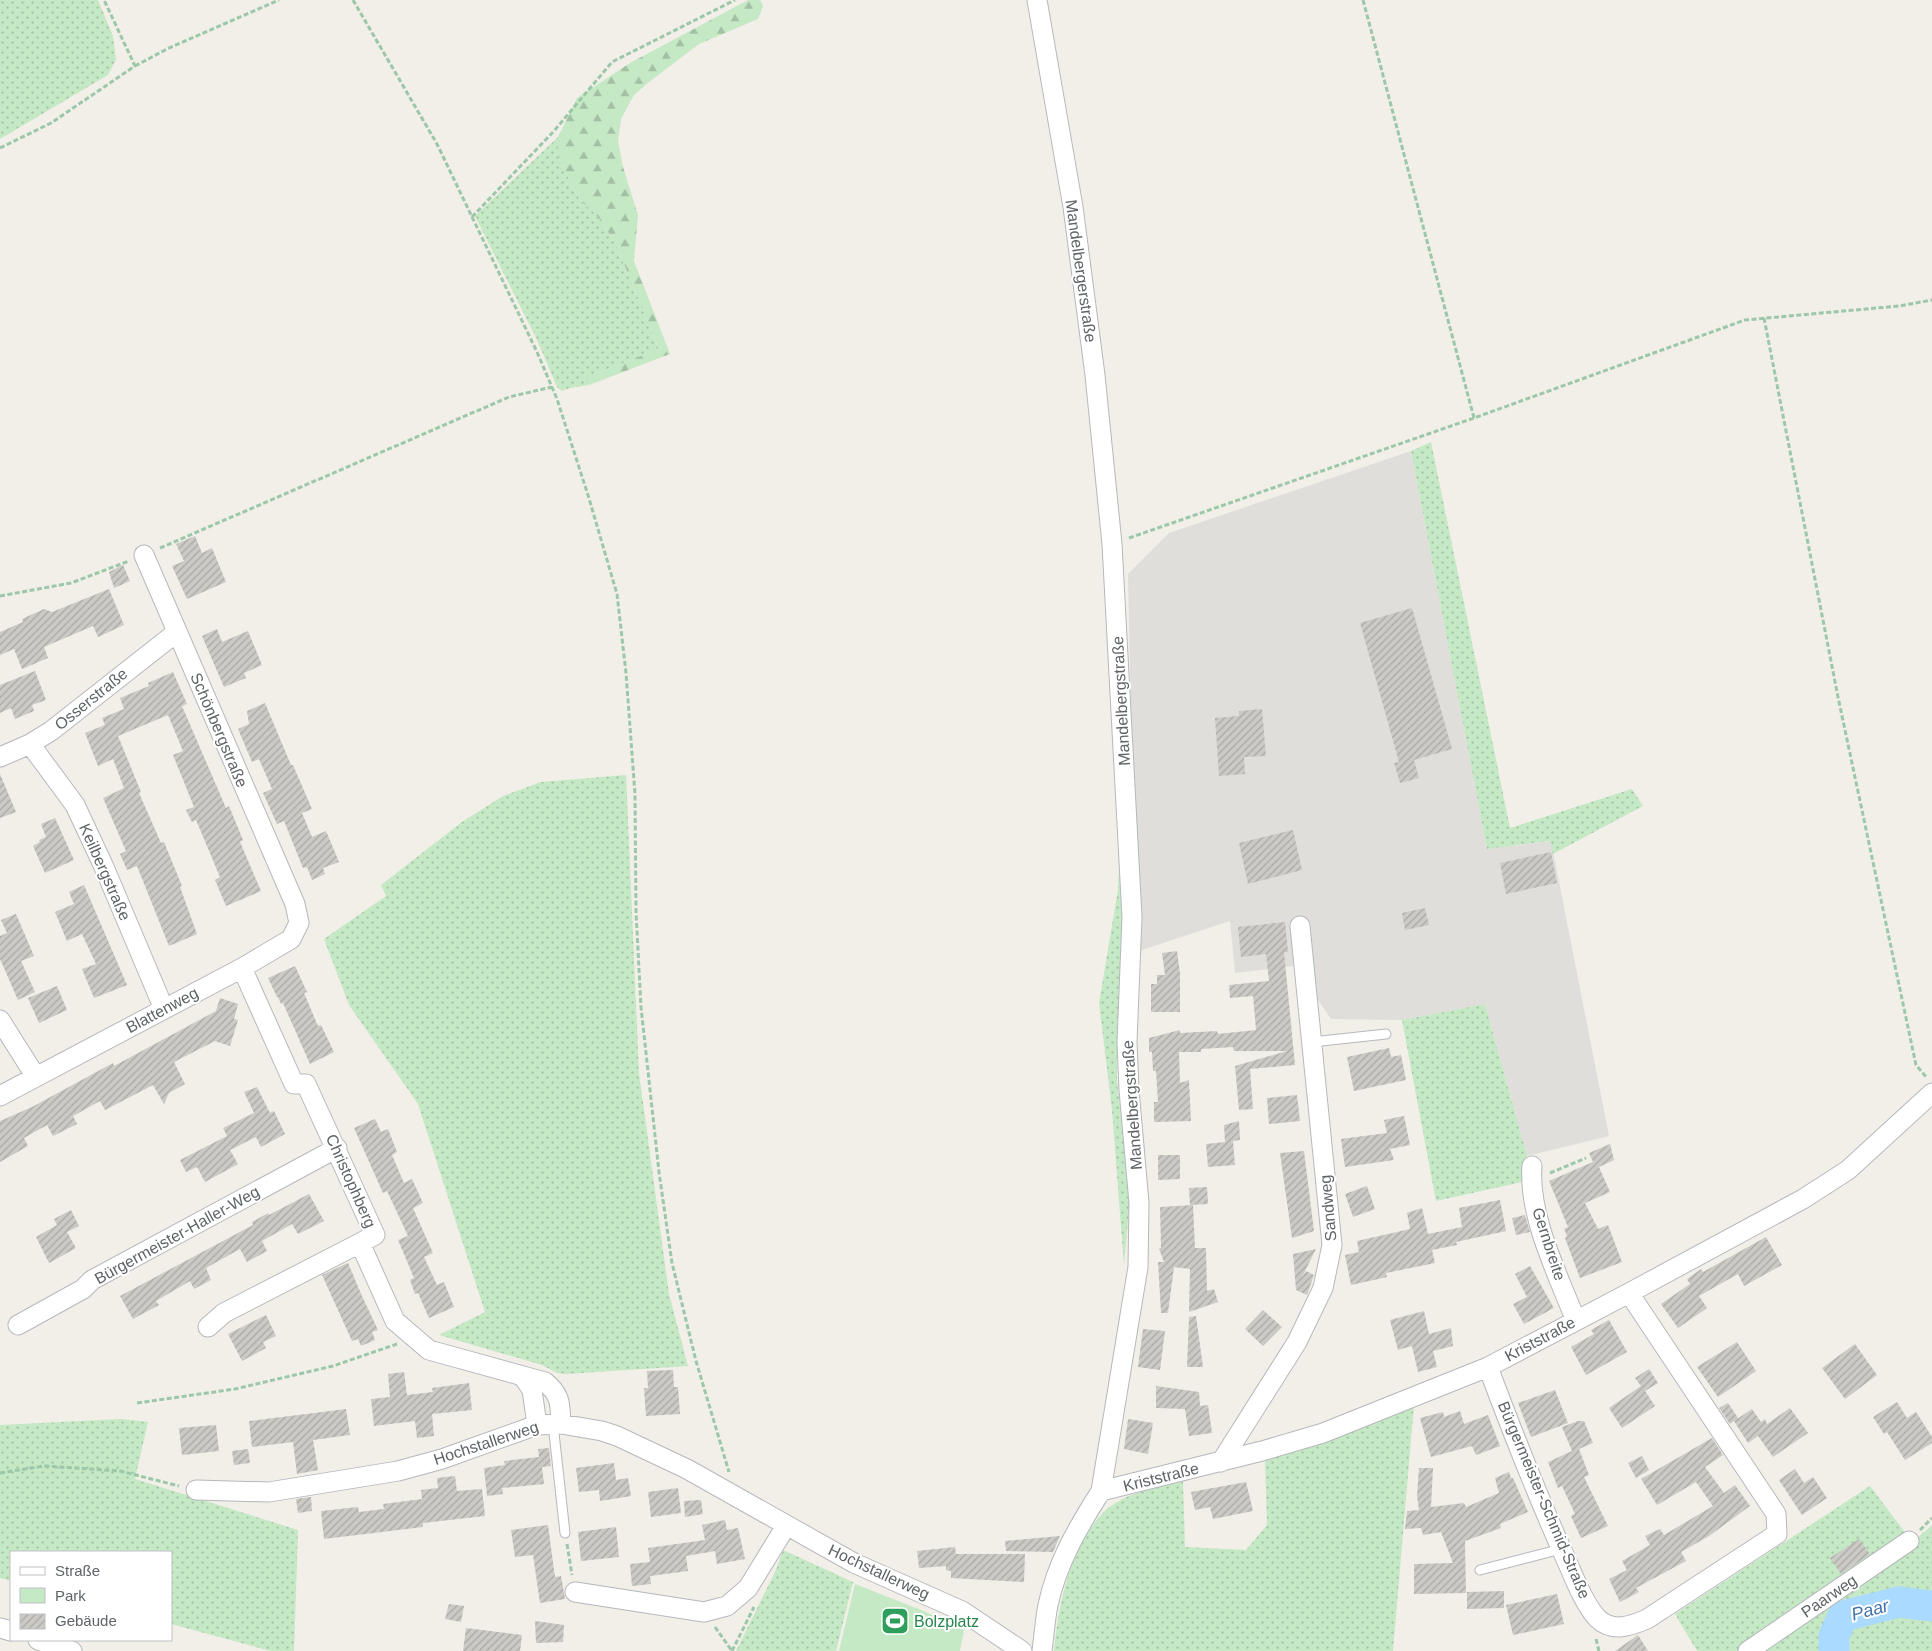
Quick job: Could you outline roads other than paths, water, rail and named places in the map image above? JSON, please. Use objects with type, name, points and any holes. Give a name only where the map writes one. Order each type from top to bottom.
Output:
[{"type":"street","name":"Mandelbergerstraße","points":[[1037,0],[1074,217],[1095,375],[1112,544]]},
{"type":"street","name":"Mandelbergstraße","points":[[1042,1651],[1048,1606],[1063,1556],[1085,1516],[1102,1491],[1138,1267],[1139,1203],[1129,1090],[1127,1042],[1132,917],[1112,544]]},
{"type":"street","name":"Schönbergstraße","points":[[144,555],[295,904]]},
{"type":"street","name":"Osserstraße","points":[[0,757],[30,744],[51,730],[177,632]]},
{"type":"street","name":"Keilbergstraße","points":[[30,744],[75,804],[104,867],[164,1009]]},
{"type":"street","name":"Blattenweg","points":[[0,1096],[242,968],[291,940],[299,923],[295,904]]},
{"type":"street","name":"Sandweg","points":[[1221,1462],[1297,1342],[1323,1288],[1332,1245],[1300,926]]},
{"type":"street","name":"Christophberg","points":[[242,968],[294,1084],[306,1084],[376,1235],[360,1243],[395,1321],[429,1350],[524,1378],[550,1424]]},
{"type":"street","points":[[0,1020],[36,1077]]},
{"type":"street","name":"Kriststraße","points":[[1102,1491],[1221,1462],[1323,1433],[1488,1366],[1786,1209],[1848,1170],[1932,1093]]},
{"type":"street","name":"Bürgermeister-Haller-Weg","points":[[18,1325],[84,1288],[92,1280],[337,1148]]},
{"type":"street","name":"Gernbreite","points":[[1532,1174],[1542,1236],[1576,1321]]},
{"type":"street","points":[[208,1327],[224,1313],[360,1243]]},
{"type":"street","name":"Bürgermeister-Schmid-Straße","points":[[1488,1366],[1524,1463],[1584,1597],[1598,1619],[1611,1626],[1628,1628],[1646,1619],[1776,1534],[1776,1514],[1629,1293]]},
{"type":"street","name":"Hochstallerweg","points":[[196,1490],[269,1492],[398,1471],[442,1459],[550,1424],[602,1431],[617,1436],[687,1469],[858,1566],[962,1611],[1022,1651]]},
{"type":"street","points":[[575,1592],[704,1612],[726,1606],[748,1588],[786,1526]]},
{"type":"street","name":"Paarweg","points":[[1748,1651],[1909,1541]]},
{"type":"street","points":[[41,1641],[72,1651]]},
{"type":"lane","points":[[1312,1042],[1386,1034]]},
{"type":"lane","points":[[550,1424],[565,1533]]},
{"type":"lane","points":[[1480,1570],[1562,1549]]},
{"type":"waterway","name":"Paar","points":[[1834,1651],[1834,1636],[1843,1616],[1899,1602],[1932,1606]]},
{"type":"place","name":"Bolzplatz","points":[[895,1621]]}]
